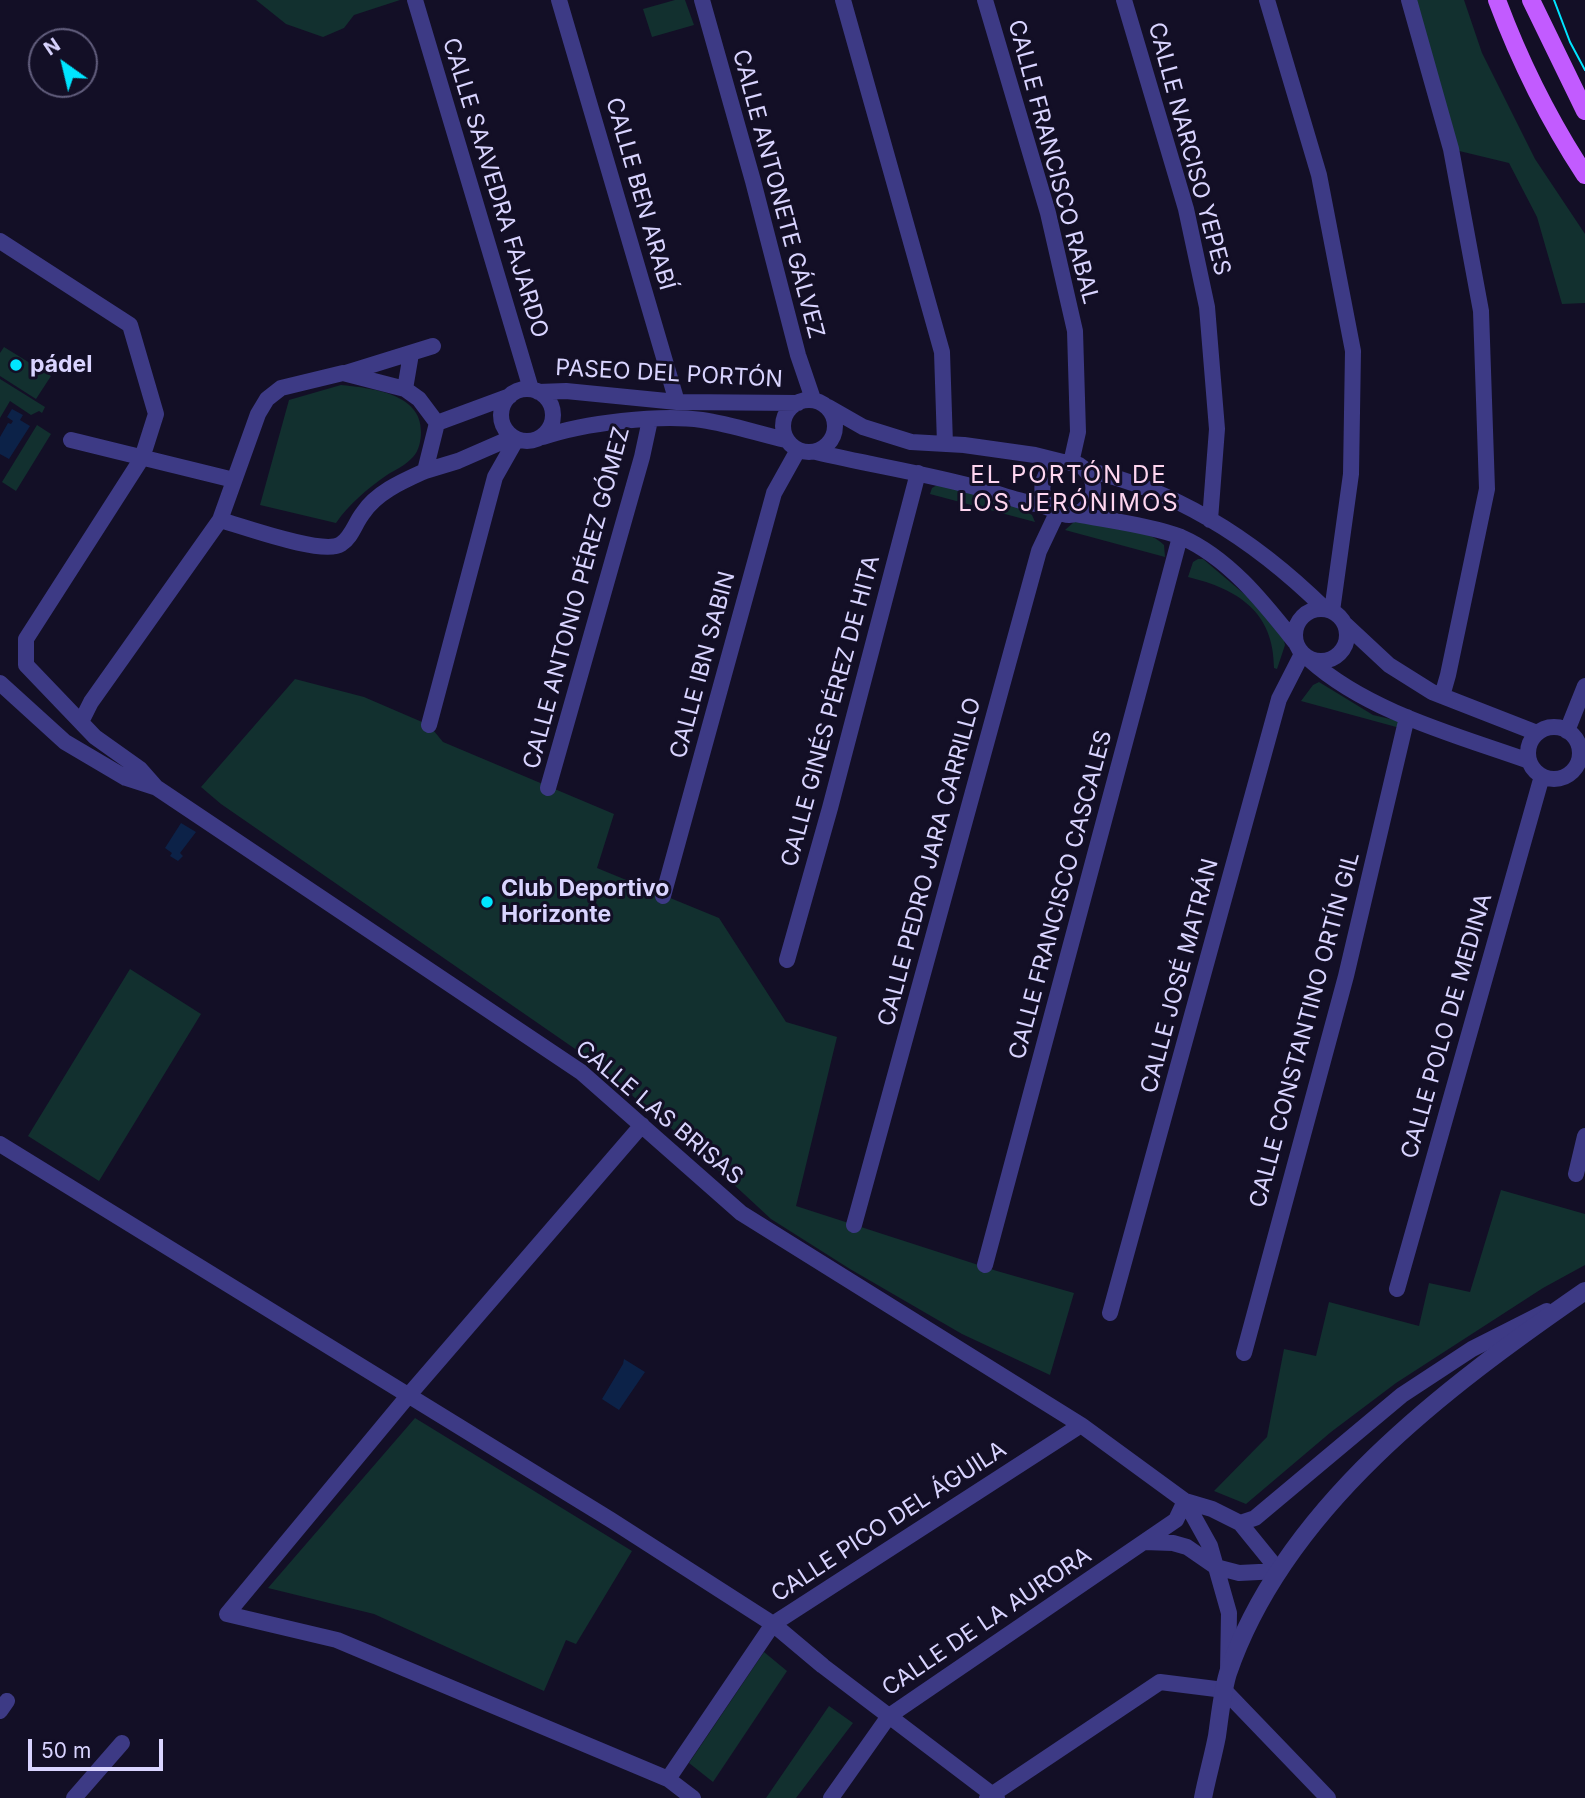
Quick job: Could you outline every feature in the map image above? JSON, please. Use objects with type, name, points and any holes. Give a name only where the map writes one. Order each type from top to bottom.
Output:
[{"type":"main road","points":[[1497,0],[1536,92],[1585,175]]},
{"type":"main road","points":[[1531,0],[1585,111]]},
{"type":"street","name":"CALLE SAAVEDRA FAJARDO","points":[[415,0],[535,390]]},
{"type":"street","name":"CALLE BEN ARABÍ","points":[[559,0],[677,401]]},
{"type":"street","name":"CALLE ANTONETE GÁLVEZ","points":[[702,0],[813,403]]},
{"type":"street","points":[[843,0],[942,352],[945,444]]},
{"type":"street","name":"CALLE FRANCISCO RABAL","points":[[985,0],[1048,214],[1075,331],[1077,432],[1074,465]]},
{"type":"street","name":"CALLE NARCISO YEPES","points":[[1125,0],[1186,209],[1208,307],[1217,429],[1210,520]]},
{"type":"street","points":[[1267,0],[1319,174],[1353,351],[1351,474],[1329,610]]},
{"type":"street","points":[[1409,0],[1451,149],[1481,311],[1487,489],[1442,696]]},
{"type":"street","points":[[0,241],[130,326],[156,414],[142,458],[26,639],[26,665],[95,737],[140,769],[157,788]]},
{"type":"street","points":[[81,722],[91,702],[220,520],[258,414],[267,399],[281,388],[433,346]]},
{"type":"street","points":[[405,389],[411,354]]},
{"type":"street","points":[[343,373],[405,389],[419,400],[437,423]]},
{"type":"street","points":[[437,423],[523,389],[535,390],[551,404],[553,413],[549,430],[543,437],[525,442],[514,438],[504,429],[502,408],[510,396]]},
{"type":"street","name":"PASEO DEL PORTÓN","points":[[535,390],[677,401],[813,403],[863,427],[911,442],[1035,455],[1111,475],[1174,499],[1210,520],[1278,565],[1329,610]]},
{"type":"street","points":[[816,452],[831,441],[835,424],[813,403],[792,407],[784,419],[783,433],[792,445],[816,452],[918,473],[1053,510],[1180,537],[1205,551],[1252,590],[1303,652],[1330,677],[1381,707],[1529,761]]},
{"type":"street","name":"PASEO DEL PORTÓN","points":[[543,437],[572,427],[650,420],[702,420],[792,445]]},
{"type":"street","name":"CALLE ANTONIO PÉREZ GÓMEZ","points":[[548,788],[642,457],[650,420]]},
{"type":"street","points":[[425,471],[437,423]]},
{"type":"street","points":[[220,520],[310,545],[328,548],[340,545],[351,535],[363,512],[377,498],[425,471],[514,438]]},
{"type":"street","points":[[429,725],[495,477],[514,438]]},
{"type":"street","points":[[71,440],[234,480]]},
{"type":"street","name":"CALLE IBN SABIN","points":[[663,896],[774,493],[792,445]]},
{"type":"street","points":[[1053,510],[1042,496],[1042,481],[1050,469],[1074,465],[1094,486],[1093,495],[1083,510],[1075,514]]},
{"type":"street","name":"CALLE GINÉS PÉREZ DE HITA","points":[[787,960],[918,473]]},
{"type":"street","name":"CALLE PEDRO JARA CARRILLO","points":[[855,1225],[1039,551],[1053,510]]},
{"type":"street","name":"CALLE FRANCISCO CASCALES","points":[[985,1265],[1180,537]]},
{"type":"street","points":[[1303,652],[1296,628],[1310,611],[1329,610],[1389,665],[1442,696],[1537,733]]},
{"type":"street","points":[[1303,652],[1328,661],[1343,650],[1347,642],[1345,624]]},
{"type":"street","name":"CALLE JOSÉ MATRÁN","points":[[1110,1313],[1279,699],[1303,652]]},
{"type":"street","name":"CALLE LAS BRISAS","points":[[0,683],[65,742],[126,778],[157,788],[581,1072],[741,1213],[1082,1425],[1185,1501]]},
{"type":"street","points":[[1567,731],[1585,686]]},
{"type":"street","name":"CALLE CONSTANTINO ORTÍN GIL","points":[[1244,1353],[1346,976],[1407,716]]},
{"type":"street","points":[[1552,727],[1567,731],[1582,746],[1579,772],[1558,779],[1542,776],[1532,768],[1529,746],[1537,733],[1552,727]]},
{"type":"street","name":"CALLE POLO DE MEDINA","points":[[1397,1289],[1542,776]]},
{"type":"street","points":[[642,1125],[408,1396],[227,1614],[337,1640],[668,1779],[693,1798]]},
{"type":"street","points":[[1576,1174],[1585,1136]]},
{"type":"street","points":[[0,1144],[611,1520],[773,1624],[992,1796],[1160,1682],[1226,1682],[1328,1798]]},
{"type":"street","points":[[1240,1523],[1255,1518],[1402,1395],[1472,1349],[1584,1291]]},
{"type":"street","points":[[1226,1682],[1252,1617],[1279,1571],[1330,1505],[1365,1468],[1457,1382],[1584,1291]]},
{"type":"street","name":"CALLE PICO DEL ÁGUILA","points":[[668,1779],[773,1624],[1082,1425]]},
{"type":"street","points":[[1185,1501],[1212,1509],[1240,1523],[1279,1571]]},
{"type":"street","points":[[1185,1501],[1210,1546],[1229,1613],[1226,1682],[1203,1798]]},
{"type":"street","name":"CALLE DE LA AURORA","points":[[831,1798],[889,1716],[1176,1520],[1185,1501]]},
{"type":"street","points":[[1144,1542],[1173,1543],[1187,1547],[1216,1567],[1239,1573],[1279,1571]]},
{"type":"street","points":[[74,1798],[122,1743]]},
{"type":"green space","points":[[256,0],[400,0],[354,15],[344,28],[323,37],[286,24]]},
{"type":"green space","points":[[685,0],[694,25],[652,37],[643,9]]},
{"type":"green space","points":[[1408,0],[1464,0],[1482,53],[1535,159],[1585,234],[1585,303],[1562,304],[1537,217],[1509,163],[1451,149]]},
{"type":"green space","name":"pádel","points":[[4,347],[51,376],[36,399],[0,376],[0,353]]},
{"type":"green space","points":[[0,379],[45,407],[42,413],[39,411],[31,415],[10,401],[0,418]]},
{"type":"green space","points":[[341,385],[392,395],[413,409],[419,419],[421,432],[415,455],[366,491],[336,523],[260,505],[289,400]]},
{"type":"green space","points":[[37,425],[51,434],[16,491],[2,482]]},
{"type":"green space","points":[[939,484],[1020,508],[1032,515],[1035,522],[930,494],[932,488]]},
{"type":"green space","points":[[1074,522],[1125,528],[1148,535],[1164,545],[1165,557],[1065,530]]},
{"type":"green space","points":[[1203,559],[1256,604],[1284,640],[1285,645],[1277,669],[1274,668],[1268,632],[1250,606],[1223,588],[1188,577],[1193,562]]},
{"type":"green space","points":[[295,679],[364,697],[429,725],[443,742],[614,814],[597,868],[719,918],[786,1022],[837,1037],[796,1206],[1074,1293],[1050,1375],[962,1334],[771,1219],[689,1143],[581,1053],[221,804],[201,787]]},
{"type":"green space","points":[[1319,682],[1373,715],[1399,721],[1400,728],[1301,701],[1313,685]]},
{"type":"green space","points":[[130,969],[201,1014],[99,1181],[28,1136]]},
{"type":"green space","points":[[1501,1190],[1585,1214],[1585,1265],[1543,1288],[1396,1383],[1331,1432],[1246,1504],[1214,1491],[1267,1437],[1284,1349],[1316,1356],[1329,1302],[1419,1326],[1429,1283],[1470,1292]]},
{"type":"green space","points":[[415,1418],[632,1551],[576,1644],[566,1640],[544,1691],[374,1614],[268,1588]]},
{"type":"green space","points":[[764,1652],[787,1671],[713,1782],[689,1763]]},
{"type":"green space","points":[[829,1706],[853,1723],[796,1798],[766,1798]]},
{"type":"water","points":[[12,409],[23,415],[20,420],[30,426],[9,459],[0,454],[0,437],[8,423],[13,421],[7,417]]},
{"type":"water","points":[[181,823],[196,832],[180,853],[183,856],[178,861],[170,856],[172,853],[165,848]]},
{"type":"water","points":[[624,1359],[645,1372],[619,1410],[602,1399]]},
{"type":"tram line","points":[[1554,0],[1570,42],[1585,70]]},
{"type":"place","name":"pádel","points":[[16,365]]},
{"type":"place","name":"Club Deportivo Horizonte","points":[[487,902]]},
{"type":"district","name":"EL PORTÓN DE LOS JERÓNIMOS","points":[[1069,490]]}]
